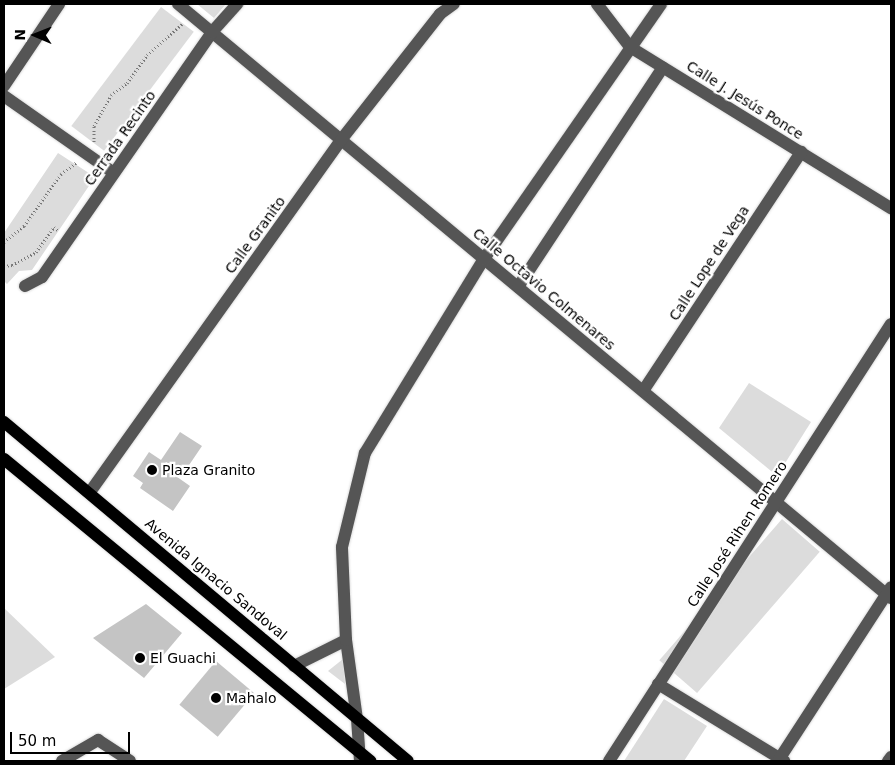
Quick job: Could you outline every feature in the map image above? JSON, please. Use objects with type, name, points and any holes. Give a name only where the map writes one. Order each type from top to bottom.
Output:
[{"type":"main road","name":"Avenida Ignacio Sandoval","points":[[4,422],[90,492],[357,719],[395,756],[408,761]]},
{"type":"main road","points":[[4,459],[359,757],[371,761]]},
{"type":"street","points":[[4,86],[59,4]]},
{"type":"street","name":"Calle Octavio Colmenares","points":[[178,4],[776,502],[890,593]]},
{"type":"street","name":"Cerrada Recinto","points":[[25,286],[42,277],[212,32],[237,4]]},
{"type":"street","name":"Calle Granito","points":[[90,492],[341,140],[440,14],[454,4]]},
{"type":"street","name":"Calle J. Jesús Ponce","points":[[597,4],[630,46],[891,208]]},
{"type":"street","points":[[359,757],[357,719],[346,640],[342,546],[365,454],[484,259],[660,4]]},
{"type":"street","points":[[518,287],[663,67]]},
{"type":"street","points":[[4,96],[114,173]]},
{"type":"street","name":"Calle Lope de Vega","points":[[643,391],[801,152]]},
{"type":"street","name":"Calle José Rihen Romero","points":[[609,761],[891,324]]},
{"type":"street","points":[[658,684],[781,760],[890,593]]},
{"type":"street","points":[[294,666],[346,640]]},
{"type":"street","points":[[62,761],[98,740],[130,761]]},
{"type":"street","points":[[888,761],[891,757]]},
{"type":"path","points":[[4,242],[24,226],[61,174],[87,155],[96,139],[94,126],[99,113],[111,95],[128,84],[147,55],[167,40],[190,14]]},
{"type":"path","points":[[4,266],[12,265],[36,252],[54,227],[70,237]]},
{"type":"shaded area","points":[[197,4],[226,4],[214,18]]},
{"type":"shaded area","points":[[161,7],[194,32],[104,151],[71,126]]},
{"type":"shaded area","points":[[58,153],[95,177],[32,270],[19,271],[7,284],[4,281],[4,233]]},
{"type":"shaded area","points":[[749,383],[811,422],[777,476],[719,428]]},
{"type":"shaded area","points":[[782,519],[820,552],[697,693],[659,660]]},
{"type":"shaded area","points":[[4,608],[55,657],[4,689]]},
{"type":"shaded area","points":[[343,659],[345,684],[328,671]]},
{"type":"shaded area","points":[[664,699],[707,726],[684,761],[624,761]]},
{"type":"building","name":"Plaza Granito","points":[[180,432],[202,446],[183,474],[166,462],[163,467],[190,486],[173,511],[140,488],[143,483],[133,476],[149,452],[161,460]]},
{"type":"building","name":"El Guachi","points":[[146,604],[182,633],[144,678],[93,638]]},
{"type":"building","name":"Mahalo","points":[[216,661],[254,693],[218,737],[179,705]]},
{"type":"place","name":"Plaza Granito","points":[[152,470]]},
{"type":"place","name":"El Guachi","points":[[140,658]]},
{"type":"place","name":"Mahalo","points":[[216,698]]}]
